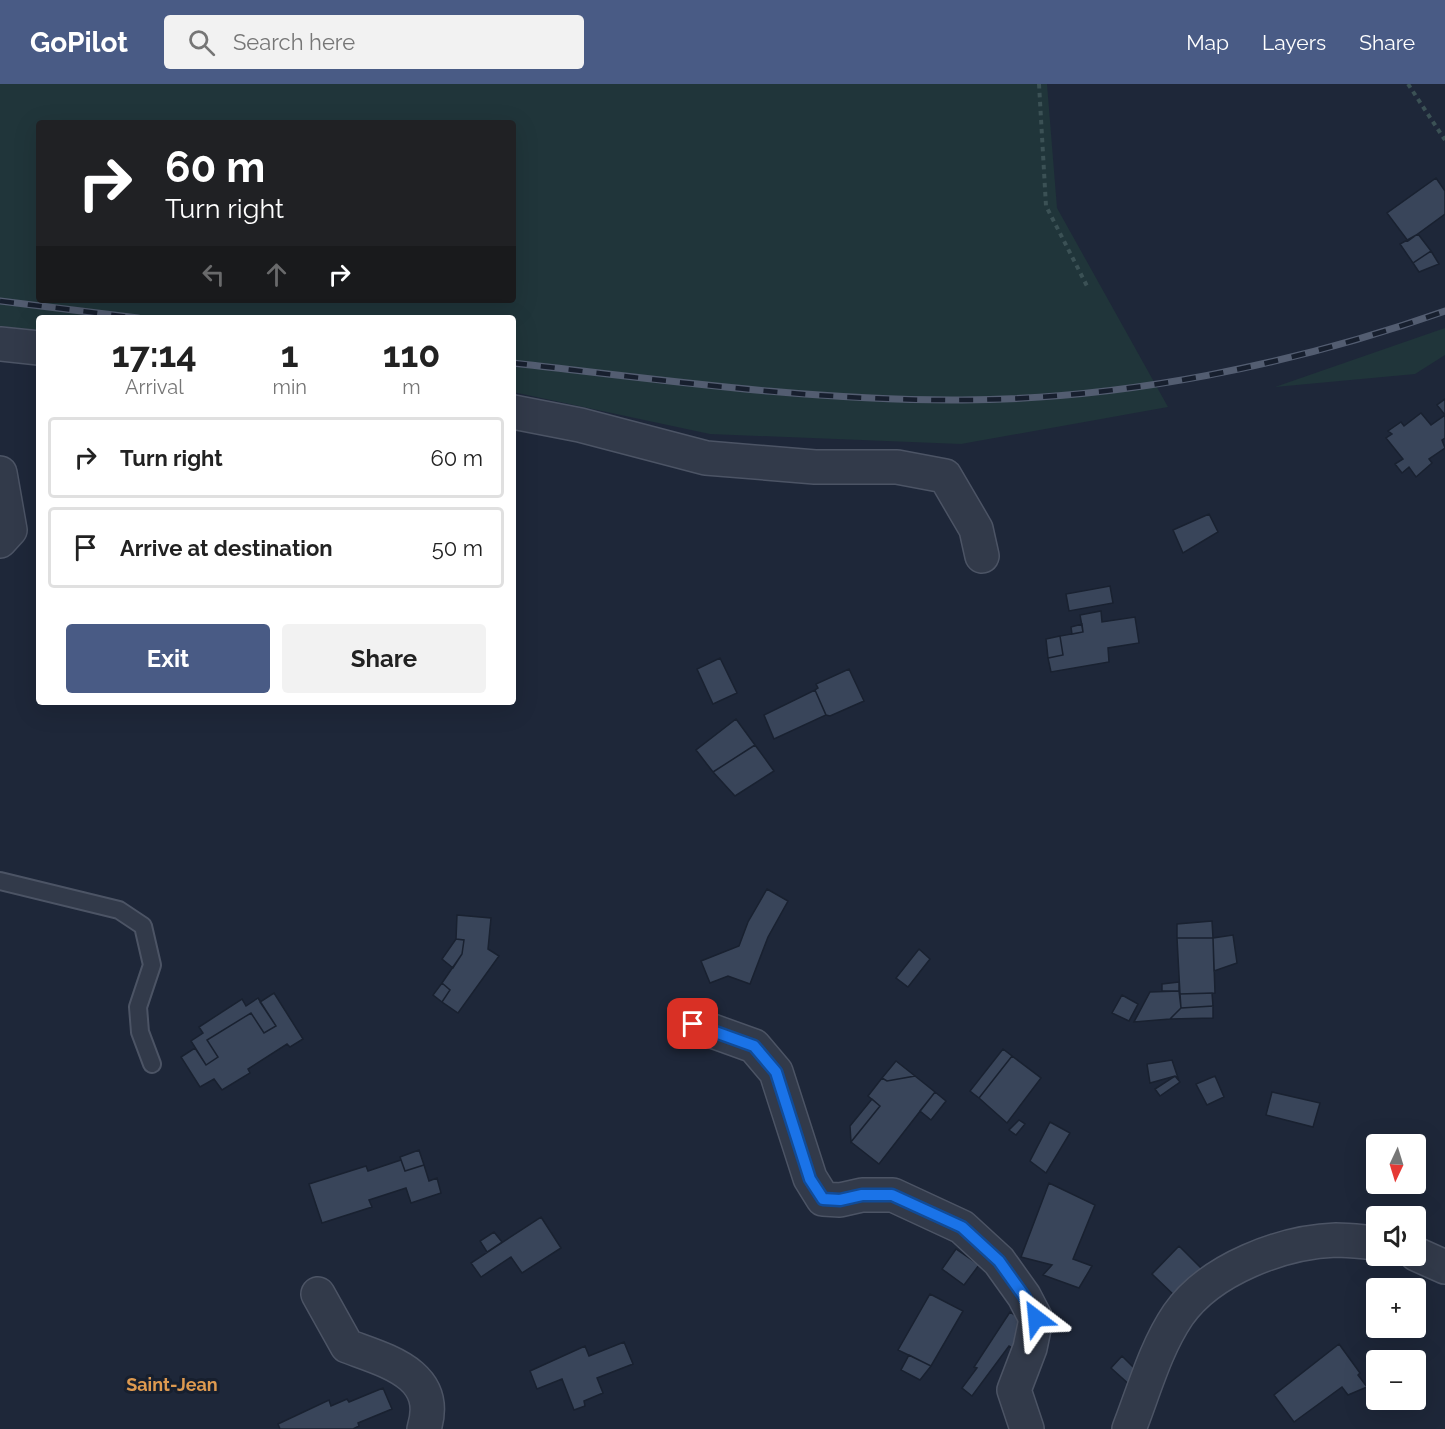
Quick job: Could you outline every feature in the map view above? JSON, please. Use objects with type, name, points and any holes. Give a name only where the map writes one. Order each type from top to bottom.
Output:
[{"type":"street","points":[[0,344],[36,348]]},
{"type":"street","points":[[516,413],[580,425],[706,458],[815,466],[897,467],[945,476],[976,530],[982,556]]},
{"type":"street","points":[[0,473],[10,530],[0,541]]},
{"type":"street","points":[[693,1024],[754,1046],[776,1072],[810,1179],[823,1199],[840,1200],[862,1195],[892,1195],[962,1227],[999,1261],[1024,1296],[1036,1318],[1030,1348],[1014,1390],[1027,1429]]},
{"type":"street","points":[[1129,1429],[1162,1341],[1179,1314],[1203,1288],[1248,1261],[1298,1245],[1337,1240],[1366,1242]]},
{"type":"street","points":[[1426,1258],[1445,1266]]},
{"type":"street","points":[[318,1294],[347,1346],[397,1364],[422,1385],[429,1413],[424,1429]]},
{"type":"lane","points":[[0,880],[119,910],[143,926],[152,965],[138,1007],[140,1032],[152,1064]]},
{"type":"path","points":[[1039,84],[1046,206],[1088,288]]},
{"type":"path","points":[[1408,84],[1445,140]]},
{"type":"green space","points":[[0,84],[1047,84],[1057,208],[1168,407],[961,444],[710,434],[516,393],[516,315],[36,315],[36,330],[0,326]]},
{"type":"green space","points":[[1445,328],[1445,355],[1415,374],[1275,387]]},
{"type":"building","points":[[1436,178],[1445,191],[1445,214],[1408,241],[1387,213]]},
{"type":"building","points":[[1418,234],[1431,251],[1413,263],[1400,244]]},
{"type":"building","points":[[1431,251],[1439,264],[1419,272],[1413,263]]},
{"type":"building","points":[[1445,399],[1445,415],[1437,405]]},
{"type":"building","points":[[1421,413],[1431,425],[1445,415],[1445,438],[1442,440],[1445,448],[1429,459],[1432,463],[1416,477],[1409,467],[1402,473],[1395,464],[1403,459],[1386,438],[1392,434],[1388,431],[1401,422],[1404,426]]},
{"type":"building","points":[[1209,514],[1218,532],[1183,553],[1173,530]]},
{"type":"building","points":[[1110,586],[1113,603],[1069,611],[1066,594]]},
{"type":"building","points":[[1101,611],[1102,622],[1135,617],[1139,643],[1108,648],[1109,662],[1051,672],[1048,658],[1063,655],[1060,636],[1083,632],[1080,615]]},
{"type":"building","points":[[1082,624],[1083,632],[1072,634],[1071,627]]},
{"type":"building","points":[[1060,636],[1063,655],[1048,658],[1046,639]]},
{"type":"building","points":[[720,658],[737,693],[713,704],[697,669]]},
{"type":"building","points":[[849,669],[864,701],[830,716],[826,715],[815,690],[818,688],[816,684]]},
{"type":"building","points":[[815,690],[826,715],[774,739],[764,715]]},
{"type":"building","points":[[736,719],[755,745],[713,772],[696,750]]},
{"type":"building","points":[[755,745],[774,771],[735,796],[713,772]]},
{"type":"building","points":[[767,889],[788,901],[768,937],[750,984],[728,976],[710,983],[701,961],[739,946],[748,922]]},
{"type":"building","points":[[457,915],[491,918],[488,949],[499,956],[458,1013],[442,1002],[450,990],[442,983],[462,954],[464,940],[456,939]]},
{"type":"building","points":[[1212,921],[1213,938],[1177,938],[1177,924]]},
{"type":"building","points":[[1233,935],[1237,963],[1214,971],[1213,938]]},
{"type":"building","points":[[1177,938],[1213,938],[1215,993],[1180,994]]},
{"type":"building","points":[[456,939],[464,940],[462,954],[453,968],[442,959]]},
{"type":"building","points":[[919,949],[930,959],[908,987],[896,978]]},
{"type":"building","points":[[1179,982],[1179,991],[1162,991],[1162,984]]},
{"type":"building","points":[[442,983],[450,990],[442,1002],[433,995]]},
{"type":"building","points":[[1179,991],[1181,1008],[1170,1019],[1134,1022],[1150,992]]},
{"type":"building","points":[[274,993],[303,1039],[290,1047],[287,1044],[248,1069],[250,1073],[222,1090],[214,1079],[200,1087],[181,1057],[195,1048],[206,1065],[218,1057],[207,1040],[251,1013],[264,1033],[276,1026],[260,1002]]},
{"type":"building","points":[[1212,993],[1213,1006],[1181,1008],[1180,994]]},
{"type":"building","points":[[1122,995],[1138,1004],[1129,1021],[1112,1013]]},
{"type":"building","points":[[258,998],[276,1026],[264,1033],[251,1013],[207,1040],[218,1057],[206,1065],[191,1041],[203,1033],[199,1027],[242,999],[246,1006]]},
{"type":"building","points":[[1213,1006],[1213,1018],[1170,1019],[1181,1008]]},
{"type":"building","points":[[1003,1049],[1012,1056],[979,1098],[970,1091]]},
{"type":"building","points":[[1012,1056],[1041,1078],[1007,1123],[979,1098]]},
{"type":"building","points":[[1172,1060],[1178,1078],[1175,1076],[1150,1083],[1147,1064]]},
{"type":"building","points":[[896,1061],[915,1076],[887,1081],[882,1078]]},
{"type":"building","points":[[915,1076],[935,1092],[879,1164],[851,1142],[880,1106],[868,1096],[882,1078],[887,1081]]},
{"type":"building","points":[[1175,1076],[1180,1082],[1160,1096],[1155,1089]]},
{"type":"building","points":[[1215,1076],[1224,1097],[1207,1105],[1196,1084]]},
{"type":"building","points":[[935,1092],[946,1101],[931,1120],[920,1111]]},
{"type":"building","points":[[1272,1092],[1320,1103],[1313,1127],[1266,1115]]},
{"type":"building","points":[[872,1099],[880,1106],[851,1142],[850,1126]]},
{"type":"building","points":[[1019,1120],[1025,1124],[1016,1135],[1009,1130]]},
{"type":"building","points":[[1050,1122],[1070,1133],[1046,1173],[1030,1161]]},
{"type":"building","points":[[419,1150],[424,1165],[405,1171],[400,1157]]},
{"type":"building","points":[[401,1160],[405,1171],[424,1165],[429,1181],[437,1178],[441,1193],[411,1203],[406,1188],[369,1200],[372,1207],[322,1223],[309,1184],[366,1166],[368,1171]]},
{"type":"building","points":[[1049,1183],[1095,1205],[1073,1259],[1092,1266],[1079,1288],[1043,1275],[1052,1265],[1021,1257]]},
{"type":"building","points":[[541,1217],[561,1248],[522,1273],[511,1257],[481,1277],[471,1263]]},
{"type":"building","points":[[494,1232],[502,1242],[487,1252],[480,1241]]},
{"type":"building","points":[[1179,1246],[1203,1270],[1176,1297],[1152,1274]]},
{"type":"building","points":[[956,1249],[979,1265],[964,1285],[942,1269]]},
{"type":"building","points":[[930,1294],[963,1311],[931,1366],[898,1350]]},
{"type":"building","points":[[1010,1312],[1024,1321],[1019,1352],[1009,1346],[972,1396],[962,1388],[977,1368],[974,1367]]},
{"type":"building","points":[[624,1342],[633,1364],[597,1378],[603,1393],[584,1401],[585,1406],[574,1410],[562,1379],[537,1389],[530,1371],[585,1346],[589,1356]]},
{"type":"building","points":[[1339,1344],[1360,1373],[1358,1375],[1366,1386],[1348,1395],[1342,1387],[1294,1422],[1274,1395]]},
{"type":"building","points":[[909,1355],[931,1366],[920,1380],[901,1370]]},
{"type":"building","points":[[1122,1356],[1138,1372],[1131,1386],[1111,1368]]},
{"type":"building","points":[[383,1388],[392,1409],[358,1423],[359,1426],[353,1429],[280,1429],[278,1424],[329,1400],[331,1406],[347,1399],[349,1402]]},
{"type":"railway","points":[[0,301],[114,315]]},
{"type":"railway","points":[[516,363],[681,382],[850,397],[962,400],[1023,398],[1146,386],[1268,363],[1328,348],[1445,311]]},
{"type":"district","name":"Saint-Jean","points":[[172,1384]]},
{"type":"route","points":[[693,1024],[754,1046],[776,1072],[810,1179],[823,1199],[840,1200],[862,1195],[892,1195],[962,1227],[999,1261],[1024,1296],[1036,1318]]}]
